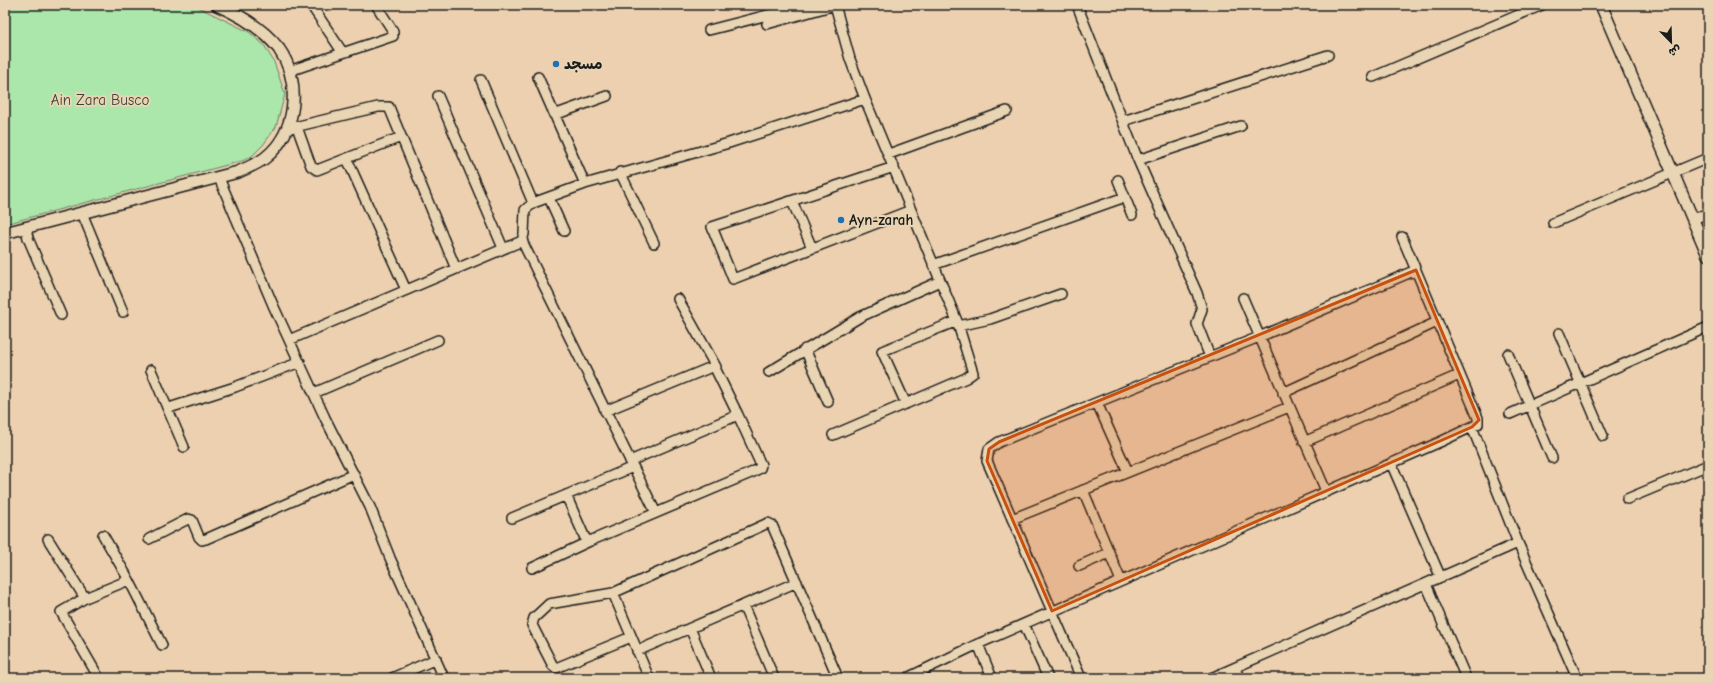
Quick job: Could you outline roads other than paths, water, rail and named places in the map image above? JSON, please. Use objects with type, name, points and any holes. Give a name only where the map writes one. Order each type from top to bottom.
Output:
[{"type":"main road","points":[[5,233],[238,172],[265,158],[276,147],[292,128],[293,88],[289,71],[279,50],[260,30],[237,15],[217,5]]},
{"type":"main road","points":[[1601,5],[1708,255]]},
{"type":"street","points":[[311,5],[343,53]]},
{"type":"street","points":[[289,71],[393,36],[393,31],[376,5]]},
{"type":"street","points":[[709,30],[807,5]]},
{"type":"street","points":[[767,24],[824,6],[835,5],[850,58],[865,99],[889,154],[957,323],[973,373],[966,378],[834,435]]},
{"type":"street","points":[[1077,5],[1138,160],[1197,293],[1202,309],[1197,324],[1210,357]]},
{"type":"street","points":[[1373,77],[1542,5]]},
{"type":"street","points":[[1123,121],[1328,55]]},
{"type":"street","points":[[538,77],[585,184]]},
{"type":"street","points":[[481,80],[534,203]]},
{"type":"street","points":[[438,96],[502,248]]},
{"type":"street","points":[[554,115],[607,96]]},
{"type":"street","points":[[656,513],[522,241],[524,234],[525,210],[534,203],[620,172],[729,143],[865,99]]},
{"type":"street","points":[[401,137],[347,159],[314,170],[292,128],[384,106],[392,110],[401,137],[456,269]]},
{"type":"street","points":[[889,154],[1007,111]]},
{"type":"street","points":[[1138,160],[1241,126]]},
{"type":"street","points":[[1553,224],[1708,158]]},
{"type":"street","points":[[347,159],[406,290]]},
{"type":"street","points":[[894,167],[712,228],[733,279],[911,210]]},
{"type":"street","points":[[620,172],[654,243]]},
{"type":"street","points":[[219,178],[289,340],[354,474],[444,678]]},
{"type":"street","points":[[1118,180],[1132,216]]},
{"type":"street","points":[[933,264],[1125,197]]},
{"type":"street","points":[[548,198],[564,231]]},
{"type":"street","points":[[792,201],[812,248]]},
{"type":"street","points":[[82,213],[123,312]]},
{"type":"street","points":[[1693,219],[1708,213]]},
{"type":"street","points":[[26,228],[28,238],[61,315]]},
{"type":"street","points":[[907,678],[1052,611],[1472,428],[1478,424],[1479,420],[1402,237]]},
{"type":"street","points":[[289,340],[502,248],[522,241]]},
{"type":"street","points":[[1081,678],[987,461],[989,450],[999,442],[1259,337],[1416,270]]},
{"type":"street","points":[[769,372],[860,317],[940,281]]},
{"type":"street","points":[[906,404],[882,351],[957,323],[990,319],[1061,294]]},
{"type":"street","points":[[1242,298],[1326,491]]},
{"type":"street","points":[[532,568],[590,541],[760,468],[761,462],[716,367],[678,299]]},
{"type":"street","points":[[1283,393],[1437,322]]},
{"type":"street","points":[[1510,414],[1708,327]]},
{"type":"street","points":[[1559,333],[1603,436]]},
{"type":"street","points":[[314,394],[438,340]]},
{"type":"street","points":[[805,349],[828,402]]},
{"type":"street","points":[[1508,354],[1552,458]]},
{"type":"street","points":[[169,408],[235,387],[300,362]]},
{"type":"street","points":[[605,411],[708,368],[716,367]]},
{"type":"street","points":[[151,370],[169,408],[184,446]]},
{"type":"street","points":[[1304,442],[1459,375]]},
{"type":"street","points":[[1096,403],[1128,472]]},
{"type":"street","points":[[1012,519],[1289,407]]},
{"type":"street","points":[[512,518],[566,495],[738,414]]},
{"type":"street","points":[[1472,428],[1518,543],[1577,678]]},
{"type":"street","points":[[1391,463],[1441,578]]},
{"type":"street","points":[[1627,499],[1708,465]]},
{"type":"street","points":[[149,539],[188,519],[192,520],[199,537],[202,540],[206,539],[354,474]]},
{"type":"street","points":[[1083,490],[1120,581]]},
{"type":"street","points":[[566,495],[585,538],[590,541]]},
{"type":"street","points":[[631,638],[556,668],[553,666],[532,626],[534,618],[548,604],[613,593],[768,523],[772,525],[838,678]]},
{"type":"street","points":[[104,535],[162,645]]},
{"type":"street","points":[[48,539],[85,598]]},
{"type":"street","points":[[1212,678],[1518,543]]},
{"type":"street","points":[[1079,566],[1109,553]]},
{"type":"street","points":[[96,677],[61,612],[85,598],[129,580]]},
{"type":"street","points":[[637,651],[797,582]]},
{"type":"street","points":[[1426,584],[1466,678]]},
{"type":"street","points":[[613,593],[649,678]]},
{"type":"street","points":[[743,606],[774,678]]},
{"type":"street","points":[[1024,624],[1048,678]]},
{"type":"street","points":[[690,628],[711,678]]},
{"type":"street","points":[[978,644],[992,678]]},
{"type":"street","points":[[392,678],[436,659]]},
{"type":"street","points":[[1235,668],[1239,678]]},
{"type":"place","name":"مسجد","points":[[556,64]]},
{"type":"place","name":"Ayn-zarah","points":[[841,220]]},
{"type":"park label","name":"Ain Zara Busco","points":[[100,100]]}]
